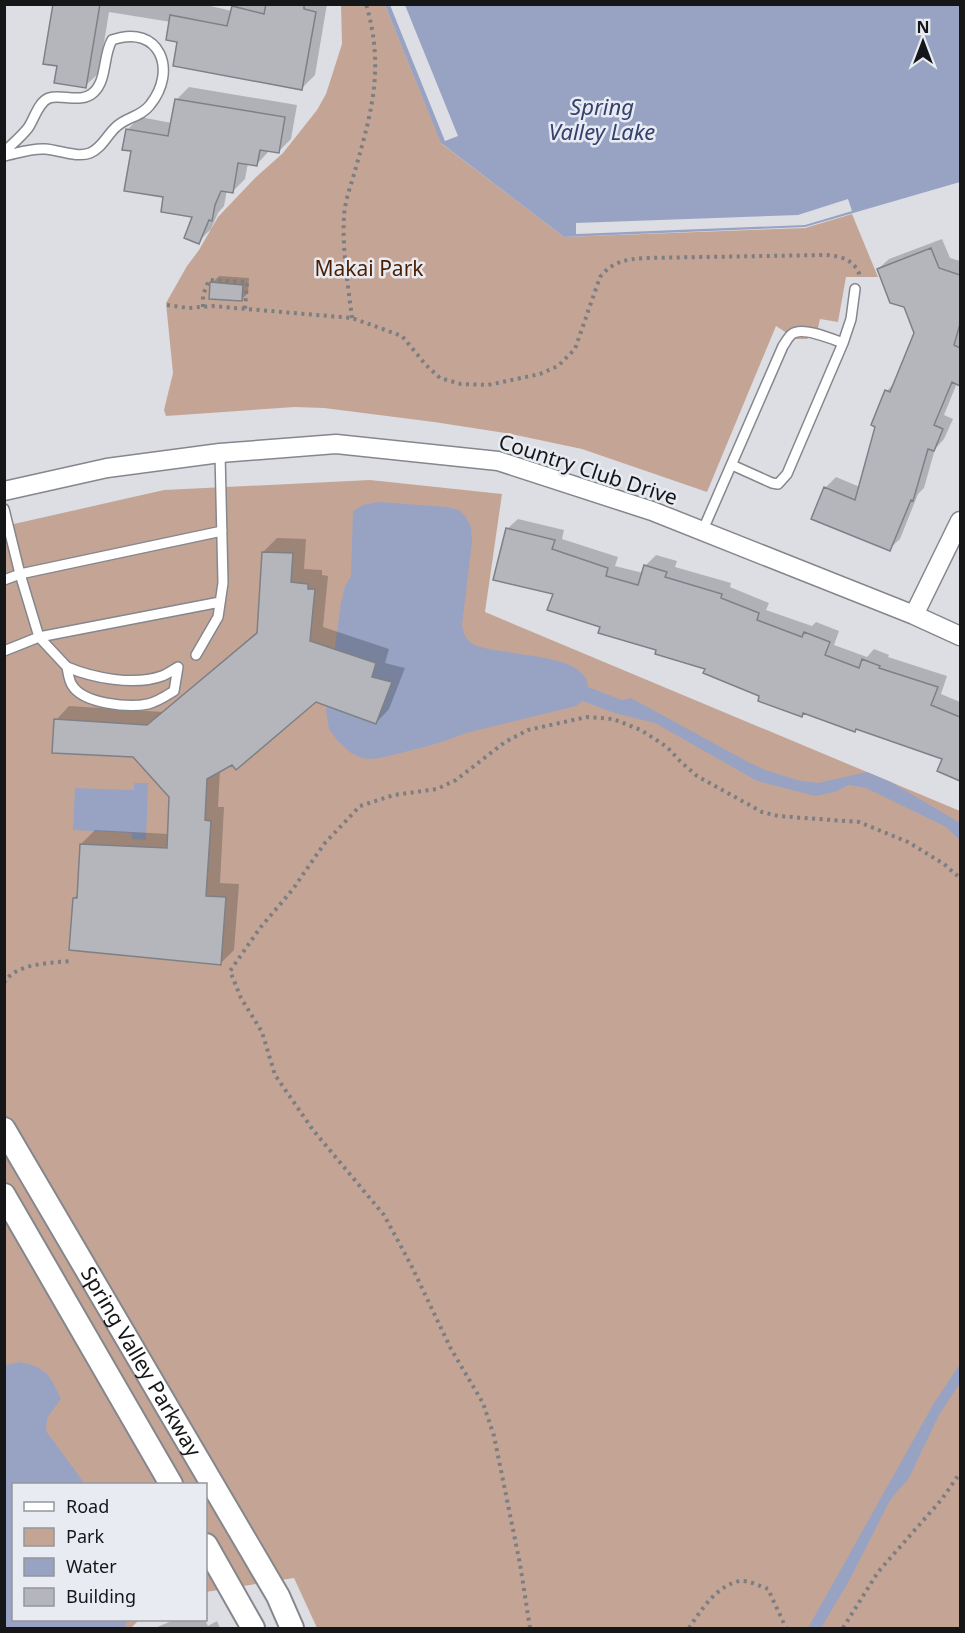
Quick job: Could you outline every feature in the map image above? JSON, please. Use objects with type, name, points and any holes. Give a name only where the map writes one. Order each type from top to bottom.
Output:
[{"type":"street","name":"Country Club Drive","points":[[4,492],[107,468],[220,453],[336,444],[498,461],[652,511],[914,615],[960,636]]},
{"type":"street","points":[[914,615],[960,521]]},
{"type":"street","name":"Spring Valley Parkway","points":[[4,1129],[278,1596],[292,1629]]},
{"type":"street","name":"Spring Valley Parkway","points":[[4,1195],[170,1483]]},
{"type":"street","points":[[207,1547],[253,1629]]},
{"type":"lane","points":[[126,37],[139,38],[152,43],[157,49],[164,67],[164,77],[150,106],[140,114],[124,120],[92,152],[79,154],[34,149],[4,154],[27,129],[43,102],[48,99],[82,97],[95,92],[100,83],[108,46],[112,40],[126,37]]},
{"type":"lane","points":[[732,465],[772,483],[778,484],[783,480],[843,343],[851,319],[855,289]]},
{"type":"lane","points":[[702,532],[783,346],[791,335],[805,331],[843,343]]},
{"type":"lane","points":[[196,655],[218,617],[223,583],[220,453]]},
{"type":"lane","points":[[4,509],[39,637],[67,667],[83,674],[106,679],[138,680],[161,676],[178,667],[174,691],[148,704],[92,700],[71,685],[67,667]]},
{"type":"lane","points":[[4,580],[20,574],[222,531]]},
{"type":"lane","points":[[4,651],[39,637],[220,602]]},
{"type":"path","points":[[352,318],[344,216],[372,109],[376,74],[375,43],[366,4]]},
{"type":"path","points":[[167,305],[352,318],[402,336],[440,378],[461,384],[488,385],[540,374],[558,366],[575,349],[600,277],[608,268],[621,261],[645,258],[826,255],[842,257],[849,261],[856,267],[860,277]]},
{"type":"path","points":[[203,307],[203,295],[209,280],[231,280],[247,282],[245,309]]},
{"type":"path","points":[[530,1629],[520,1564],[494,1436],[483,1403],[451,1349],[411,1264],[384,1215],[313,1130],[275,1075],[262,1032],[241,998],[230,971],[324,844],[360,806],[394,795],[437,789],[456,780],[505,742],[528,730],[587,717],[613,719],[641,730],[667,747],[698,776],[762,812],[778,816],[859,822],[908,842],[944,864],[960,878]]},
{"type":"path","points":[[4,983],[7,978],[34,964],[71,961]]},
{"type":"path","points":[[843,1629],[878,1572],[942,1499],[960,1473]]},
{"type":"path","points":[[689,1629],[708,1602],[724,1587],[742,1580],[768,1588],[786,1629]]},
{"type":"green space","name":"Makai Park","points":[[341,5],[385,5],[442,144],[564,237],[805,228],[852,214],[878,277],[846,277],[838,322],[820,319],[818,328],[807,339],[796,339],[776,326],[707,492],[582,449],[511,434],[434,422],[324,408],[295,407],[166,416],[164,410],[173,373],[166,303],[218,217],[255,178],[283,153],[317,110],[326,94],[342,44]]},
{"type":"green space","points":[[370,480],[502,494],[485,612],[960,811],[960,1628],[317,1628],[294,1578],[207,1592],[207,1483],[12,1483],[12,1621],[138,1621],[131,1628],[5,1628],[5,526],[164,490]]},
{"type":"water","name":"Spring Valley Lake","points":[[385,5],[960,5],[960,182],[805,227],[564,237],[441,143]]},
{"type":"water","points":[[379,502],[447,507],[459,510],[466,517],[471,527],[472,542],[462,625],[464,633],[473,644],[558,661],[573,667],[584,675],[588,687],[622,700],[631,698],[768,771],[801,781],[818,783],[867,772],[891,782],[960,823],[960,840],[946,827],[866,788],[849,785],[835,792],[815,796],[757,781],[655,723],[614,713],[583,701],[576,706],[466,733],[439,743],[385,757],[362,758],[351,753],[329,729],[326,711],[341,603],[345,586],[351,576],[353,511],[363,505]]},
{"type":"water","points":[[134,783],[148,783],[146,840],[132,839],[132,833],[73,830],[75,788],[134,790]]},
{"type":"water","points":[[20,1362],[42,1370],[50,1378],[61,1399],[47,1418],[46,1431],[84,1483],[12,1483],[12,1621],[128,1621],[124,1628],[5,1628],[5,1365]]},
{"type":"water","points":[[960,1364],[960,1383],[939,1415],[909,1478],[890,1500],[849,1581],[821,1628],[808,1628],[934,1403]]},
{"type":"pier","points":[[390,5],[405,5],[458,136],[445,141]]},
{"type":"pier","points":[[848,199],[852,211],[805,225],[576,234],[576,223],[798,215]]},
{"type":"building","points":[[53,4],[100,4],[86,88],[54,83],[57,66],[43,64]]},
{"type":"building","points":[[266,4],[304,4],[304,9],[316,12],[302,90],[173,66],[177,42],[166,40],[170,15],[227,26],[232,6],[264,14]]},
{"type":"building","points":[[175,99],[285,117],[279,153],[260,150],[257,166],[238,163],[233,193],[221,191],[212,221],[209,220],[199,244],[184,238],[192,217],[161,212],[163,197],[124,191],[131,151],[122,150],[126,129],[168,136]]},
{"type":"building","points":[[931,248],[939,268],[960,275],[960,324],[954,345],[960,348],[960,386],[952,382],[934,425],[943,429],[934,451],[928,449],[913,501],[911,500],[890,551],[811,519],[824,487],[855,500],[875,427],[871,425],[885,390],[890,392],[914,333],[904,307],[890,303],[877,269]]},
{"type":"building","points":[[210,282],[243,285],[242,301],[209,299]]},
{"type":"building","points":[[506,528],[555,540],[552,549],[608,568],[606,576],[638,585],[644,565],[667,572],[665,577],[722,594],[721,598],[759,613],[757,620],[802,637],[804,632],[830,642],[825,655],[859,668],[862,659],[880,666],[879,668],[938,687],[931,705],[960,717],[960,781],[937,771],[942,759],[856,729],[855,732],[803,713],[802,717],[758,701],[759,696],[703,673],[705,669],[655,654],[656,650],[598,633],[600,627],[547,610],[553,594],[493,580]]},
{"type":"building","points":[[262,552],[293,553],[291,582],[308,584],[308,589],[315,589],[310,641],[376,663],[372,677],[392,682],[376,724],[316,702],[236,770],[232,765],[207,779],[205,820],[211,821],[206,896],[226,897],[221,965],[69,950],[73,898],[77,898],[80,844],[167,848],[169,797],[133,757],[52,753],[54,719],[147,725],[257,633]]}]
